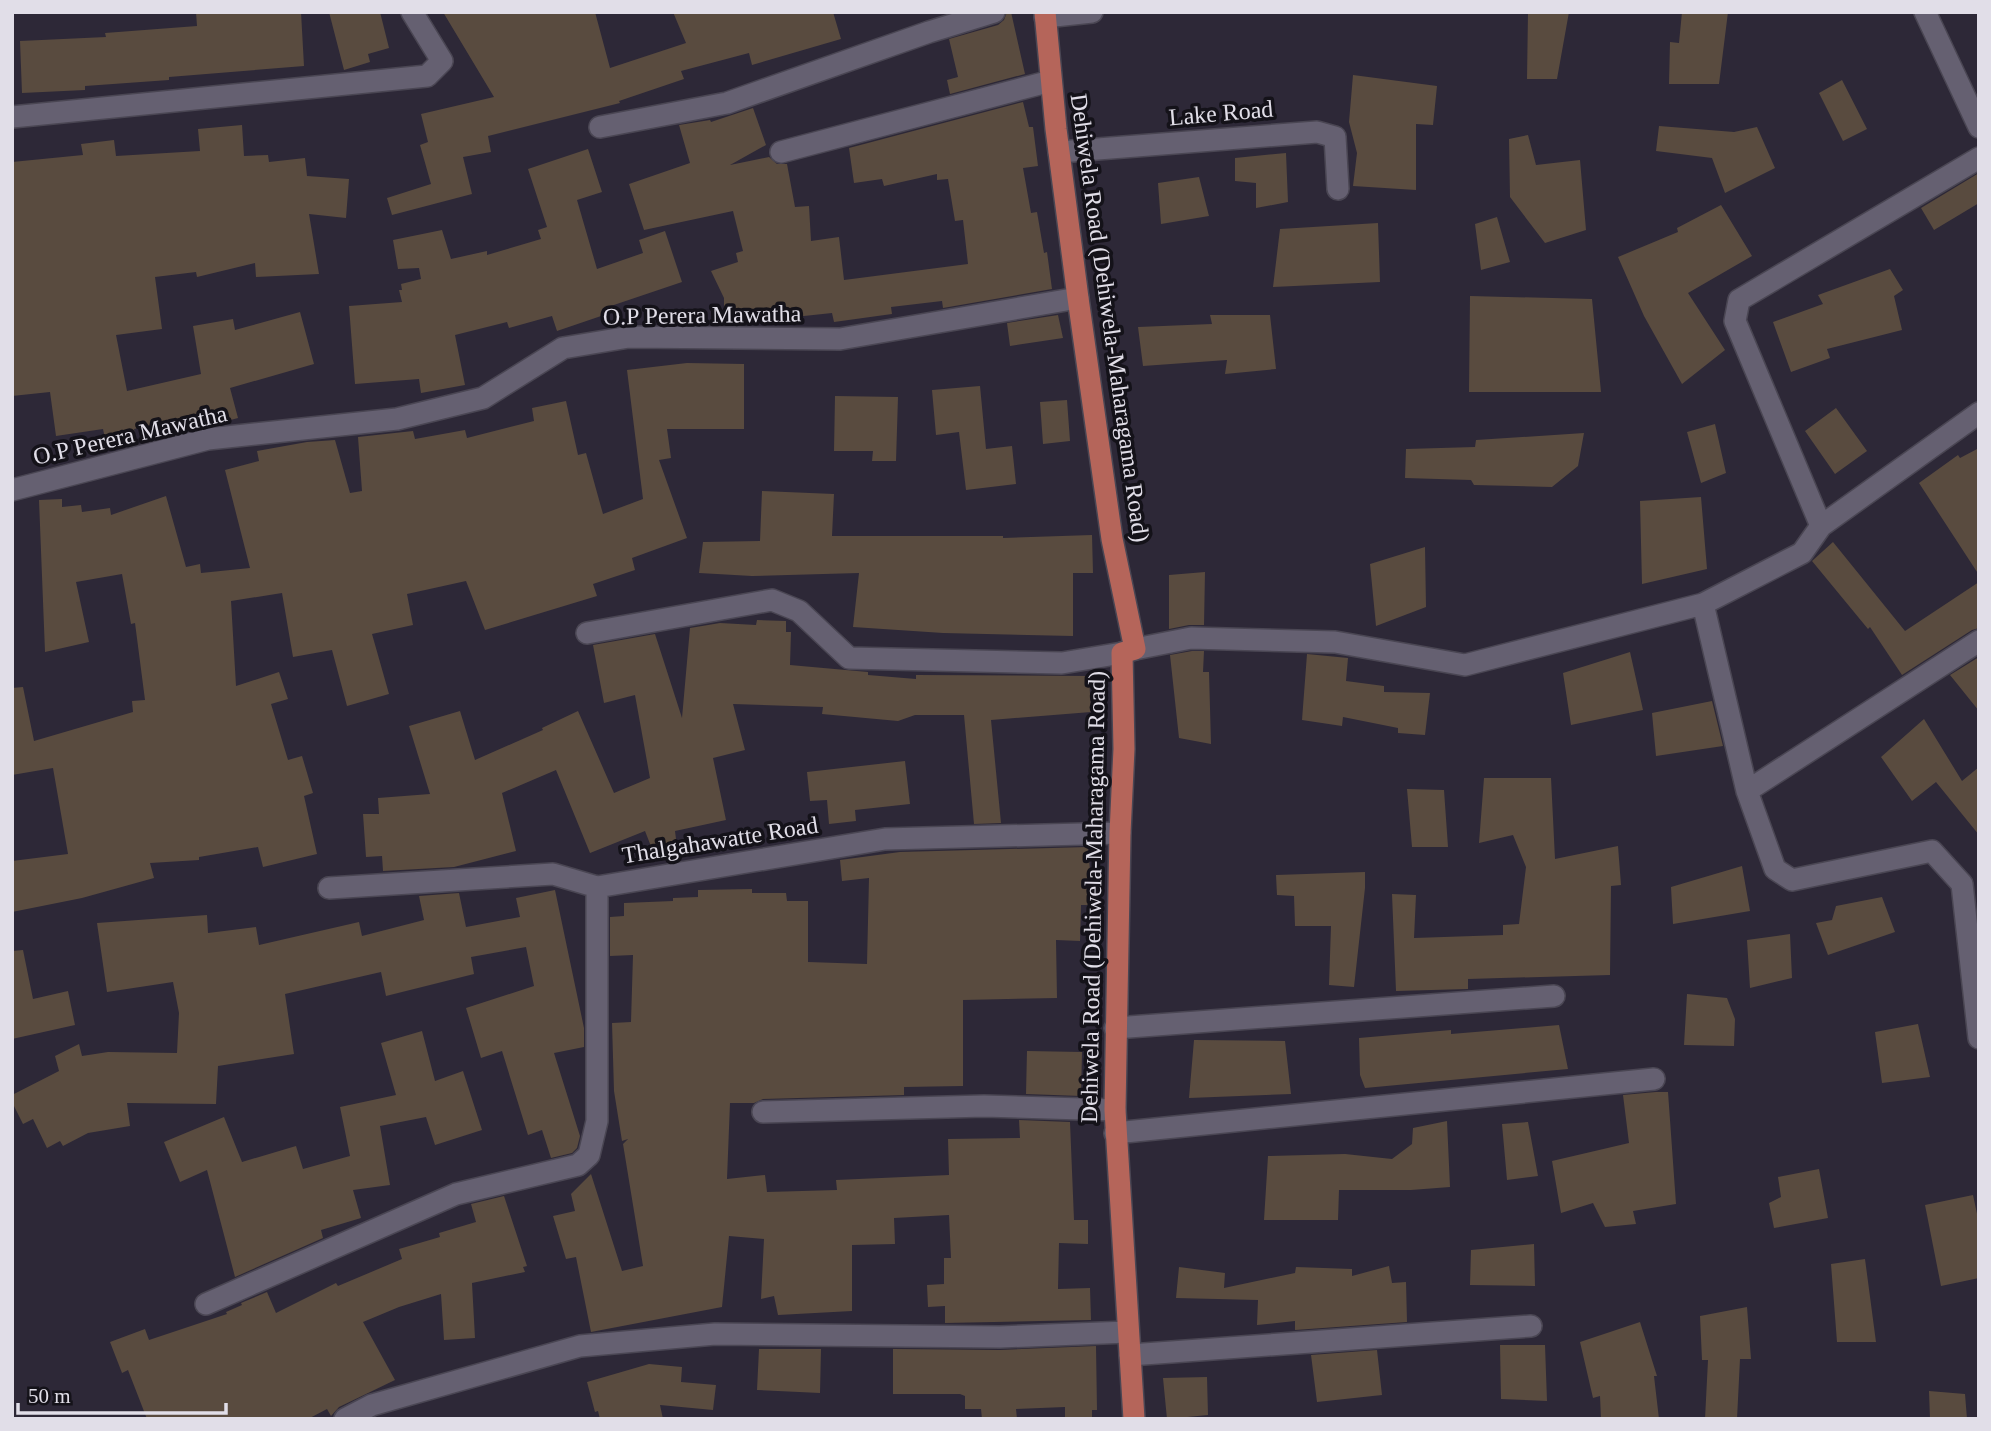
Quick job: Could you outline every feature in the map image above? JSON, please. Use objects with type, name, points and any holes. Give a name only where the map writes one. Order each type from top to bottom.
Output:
[{"type":"main road","name":"Dehiwela Road (Dehiwela-Maharagama Road)","points":[[1045,15],[1078,298],[1128,651],[1120,832],[1115,1133],[1134,1419]]},
{"type":"street","points":[[12,117],[427,76],[442,61],[412,12]]},
{"type":"street","points":[[600,127],[727,103],[994,12]]},
{"type":"street","points":[[1045,15],[1093,12]]},
{"type":"street","points":[[1925,12],[1979,127]]},
{"type":"street","points":[[781,152],[1051,81]]},
{"type":"street","name":"Lake Road","points":[[1059,152],[1317,132],[1335,137],[1338,189]]},
{"type":"street","points":[[1821,526],[1735,321],[1739,300],[1979,158]]},
{"type":"street","name":"O.P Perera Mawatha","points":[[12,490],[208,439],[397,419],[483,398],[563,348],[629,337],[840,339],[1078,298]]},
{"type":"street","points":[[587,633],[772,600],[799,611],[849,658],[1062,663],[1191,638],[1335,642],[1465,665],[1703,604],[1801,553],[1821,526],[1979,413]]},
{"type":"street","points":[[1703,604],[1747,791],[1775,869],[1792,880],[1932,851],[1970,878],[1979,1038]]},
{"type":"street","points":[[1747,791],[1979,641]]},
{"type":"street","name":"Thalgahawatte Road","points":[[329,888],[553,874],[597,887],[885,839],[1120,832]]},
{"type":"street","points":[[206,1304],[456,1194],[578,1165],[589,1155],[597,1121],[597,887]]},
{"type":"street","points":[[1115,1028],[1554,996]]},
{"type":"street","points":[[1115,1133],[1654,1079]]},
{"type":"street","points":[[763,1112],[984,1105],[1115,1111]]},
{"type":"street","points":[[1130,1355],[1531,1326]]},
{"type":"street","points":[[345,1419],[372,1405],[580,1346],[715,1334],[1000,1337],[1128,1332]]},
{"type":"building","points":[[196,12],[301,12],[304,66],[85,86],[85,90],[22,93],[20,41],[106,37],[105,33],[197,26]]},
{"type":"building","points":[[329,12],[380,12],[389,48],[368,54],[370,62],[344,70]]},
{"type":"building","points":[[443,12],[595,12],[610,68],[686,43],[673,12],[833,12],[841,39],[752,65],[749,53],[681,71],[684,79],[619,101],[620,103],[488,136],[491,152],[463,157],[472,194],[392,215],[387,198],[431,184],[420,145],[428,142],[421,114],[494,97]]},
{"type":"building","points":[[1007,12],[1011,12],[1025,74],[950,94],[947,80],[958,77],[949,39],[998,25]]},
{"type":"building","points":[[1528,12],[1569,12],[1557,79],[1527,79]]},
{"type":"building","points":[[1682,12],[1728,12],[1719,84],[1669,84],[1670,42],[1679,43]]},
{"type":"building","points":[[1353,75],[1437,86],[1433,125],[1416,124],[1416,190],[1353,186],[1357,153],[1349,122]]},
{"type":"building","points":[[1842,80],[1867,129],[1843,141],[1819,93]]},
{"type":"building","points":[[1023,102],[1029,127],[1033,127],[1038,166],[1023,168],[1031,213],[1037,212],[1044,253],[1047,252],[1052,289],[943,308],[942,301],[891,307],[892,314],[834,322],[832,313],[748,324],[724,324],[724,298],[711,271],[738,262],[736,253],[743,251],[733,211],[644,230],[629,184],[690,163],[679,125],[711,122],[753,108],[766,145],[730,165],[769,157],[777,164],[787,164],[795,207],[809,206],[811,241],[839,237],[844,280],[968,264],[963,220],[955,221],[948,179],[937,180],[937,174],[884,186],[882,179],[854,183],[849,148]]},
{"type":"building","points":[[242,125],[244,156],[268,155],[269,162],[305,158],[307,176],[349,179],[346,218],[309,214],[319,274],[256,277],[255,263],[197,277],[196,272],[155,277],[162,329],[116,335],[127,391],[201,374],[193,326],[233,319],[235,330],[300,312],[314,364],[230,388],[238,418],[204,427],[201,414],[134,429],[137,442],[107,448],[103,429],[56,436],[50,392],[12,396],[12,162],[83,155],[81,144],[114,140],[116,156],[200,151],[198,129]]},
{"type":"building","points":[[1659,126],[1734,132],[1757,127],[1775,168],[1725,193],[1712,158],[1656,151]]},
{"type":"building","points":[[1528,135],[1536,165],[1580,160],[1586,230],[1545,243],[1510,197],[1509,139]]},
{"type":"building","points":[[588,149],[602,192],[577,200],[597,269],[643,253],[639,240],[665,231],[682,282],[602,309],[604,315],[557,331],[552,316],[509,328],[507,322],[455,335],[465,385],[421,393],[419,379],[355,384],[349,306],[402,302],[399,290],[402,290],[401,284],[421,279],[419,268],[398,269],[393,240],[442,230],[451,259],[487,251],[487,255],[541,239],[538,230],[547,227],[528,169]]},
{"type":"building","points":[[1286,153],[1288,202],[1256,208],[1256,183],[1235,181],[1235,158]]},
{"type":"building","points":[[1979,173],[1979,203],[1934,230],[1921,208]]},
{"type":"building","points":[[1199,177],[1209,216],[1161,224],[1158,183]]},
{"type":"building","points":[[1721,205],[1752,256],[1688,293],[1725,350],[1682,384],[1644,316],[1618,257],[1678,232],[1677,228]]},
{"type":"building","points":[[1497,217],[1510,262],[1481,270],[1475,224]]},
{"type":"building","points":[[1378,223],[1380,282],[1273,287],[1280,229]]},
{"type":"building","points":[[1890,269],[1903,290],[1894,296],[1902,330],[1827,349],[1830,358],[1791,372],[1773,322],[1823,304],[1818,295]]},
{"type":"building","points":[[1470,296],[1592,299],[1601,392],[1469,392]]},
{"type":"building","points":[[1058,315],[1063,338],[1010,346],[1007,323]]},
{"type":"building","points":[[1210,315],[1270,315],[1276,369],[1225,374],[1227,360],[1143,366],[1138,327],[1212,324]]},
{"type":"building","points":[[687,363],[744,364],[744,429],[667,429],[671,458],[659,460],[687,538],[632,558],[635,570],[593,584],[597,596],[485,630],[466,581],[407,594],[413,625],[372,634],[389,694],[347,706],[332,650],[293,657],[282,593],[231,601],[236,686],[279,672],[288,699],[271,704],[288,760],[302,756],[313,793],[304,796],[317,854],[263,867],[258,847],[199,857],[199,860],[150,863],[154,878],[82,898],[12,912],[12,861],[68,854],[53,768],[12,775],[12,688],[23,687],[34,741],[133,712],[132,701],[145,700],[135,623],[131,624],[122,574],[76,582],[89,642],[45,652],[39,500],[62,499],[62,507],[81,505],[82,512],[110,508],[111,515],[166,496],[186,567],[200,564],[201,573],[250,568],[225,470],[259,461],[257,451],[335,440],[350,493],[362,491],[358,437],[413,431],[415,439],[465,430],[467,438],[534,421],[532,408],[566,401],[578,455],[586,453],[603,514],[643,499],[627,370]]},
{"type":"building","points":[[980,386],[986,449],[1012,446],[1016,484],[966,490],[959,432],[936,435],[932,390]]},
{"type":"building","points":[[835,396],[898,397],[896,461],[872,461],[873,451],[834,451]]},
{"type":"building","points":[[1067,400],[1070,441],[1043,444],[1040,402]]},
{"type":"building","points":[[1836,408],[1867,451],[1835,474],[1805,431]]},
{"type":"building","points":[[1715,424],[1726,473],[1701,483],[1687,432]]},
{"type":"building","points":[[1584,433],[1578,466],[1552,487],[1474,485],[1471,480],[1405,478],[1406,449],[1475,447],[1476,440]]},
{"type":"building","points":[[1979,448],[1979,575],[1919,483],[1958,455],[1960,458]]},
{"type":"building","points":[[762,491],[834,494],[832,536],[1003,538],[1092,535],[1093,573],[1073,573],[1073,636],[943,633],[853,627],[859,573],[752,576],[699,573],[703,542],[760,541]]},
{"type":"building","points":[[1701,497],[1707,569],[1642,584],[1640,501]]},
{"type":"building","points":[[1833,542],[1905,631],[1979,582],[1979,628],[1902,675],[1870,627],[1868,629],[1812,561]]},
{"type":"building","points":[[1425,547],[1426,607],[1376,626],[1370,564]]},
{"type":"building","points":[[1205,572],[1204,625],[1169,629],[1169,575]]},
{"type":"building","points":[[757,620],[786,621],[786,632],[791,632],[790,665],[916,679],[916,675],[1089,676],[1091,712],[991,720],[1001,823],[974,824],[964,715],[915,715],[898,721],[822,714],[823,707],[733,704],[745,750],[713,758],[726,820],[675,831],[677,847],[654,854],[645,831],[590,853],[556,770],[502,793],[516,851],[454,867],[383,871],[382,856],[366,857],[363,814],[379,814],[378,798],[430,794],[409,726],[460,711],[475,760],[543,730],[542,728],[578,711],[614,793],[650,778],[635,695],[604,703],[593,645],[655,634],[682,718],[690,628],[720,623],[756,625]]},
{"type":"building","points":[[1204,651],[1203,672],[1209,672],[1211,744],[1179,738],[1170,655]]},
{"type":"building","points":[[1630,652],[1643,710],[1571,725],[1563,673]]},
{"type":"building","points":[[1307,654],[1348,658],[1346,681],[1384,686],[1384,692],[1430,693],[1425,735],[1398,733],[1398,728],[1343,717],[1342,726],[1302,720]]},
{"type":"building","points":[[1979,657],[1979,711],[1950,675]]},
{"type":"building","points":[[1712,701],[1723,746],[1656,756],[1652,713]]},
{"type":"building","points":[[1924,719],[1962,781],[1979,767],[1979,835],[1936,782],[1912,801],[1881,757]]},
{"type":"building","points":[[905,761],[910,804],[855,810],[856,821],[829,824],[827,800],[810,801],[807,772]]},
{"type":"building","points":[[1484,778],[1551,778],[1555,859],[1618,846],[1621,885],[1611,886],[1610,975],[1468,979],[1468,989],[1396,991],[1392,894],[1416,895],[1414,938],[1503,935],[1503,925],[1519,924],[1526,867],[1513,835],[1479,843]]},
{"type":"building","points":[[1407,789],[1444,790],[1448,847],[1412,847]]},
{"type":"building","points":[[1088,847],[1093,905],[1081,905],[1080,941],[1056,940],[1057,998],[963,1000],[963,1086],[904,1087],[904,1095],[763,1099],[754,1103],[730,1103],[727,1179],[765,1175],[767,1192],[837,1190],[836,1180],[949,1175],[948,1139],[1020,1138],[1019,1120],[1070,1122],[1074,1220],[1088,1220],[1088,1244],[1059,1243],[1058,1289],[1090,1288],[1091,1320],[945,1323],[945,1306],[928,1307],[927,1285],[944,1284],[944,1258],[951,1258],[949,1215],[894,1218],[895,1244],[852,1245],[852,1311],[778,1315],[774,1296],[761,1299],[764,1239],[729,1236],[722,1307],[591,1332],[576,1257],[566,1259],[553,1216],[575,1211],[571,1194],[591,1174],[622,1271],[643,1266],[623,1144],[628,1139],[622,1141],[614,1091],[612,1023],[631,1022],[633,955],[610,956],[610,917],[624,916],[624,903],[698,897],[698,890],[752,889],[752,893],[786,893],[787,901],[808,901],[808,962],[867,964],[869,878],[842,881],[840,860],[900,852]]},
{"type":"building","points":[[1742,866],[1750,911],[1673,924],[1671,887]]},
{"type":"building","points":[[1365,872],[1354,987],[1329,985],[1331,926],[1295,926],[1294,896],[1277,895],[1276,875]]},
{"type":"building","points":[[555,890],[584,1028],[584,1047],[554,1053],[580,1136],[577,1148],[572,1153],[551,1158],[542,1130],[528,1135],[502,1051],[481,1058],[466,1008],[534,986],[526,947],[471,957],[474,974],[386,996],[381,972],[285,994],[294,1054],[218,1066],[216,1104],[127,1103],[130,1126],[88,1133],[63,1146],[60,1141],[47,1148],[33,1119],[23,1124],[12,1102],[12,1095],[59,1071],[55,1056],[79,1044],[82,1056],[108,1052],[177,1053],[179,1013],[173,982],[107,992],[97,923],[207,915],[208,933],[256,927],[259,945],[359,922],[362,936],[424,920],[419,896],[459,893],[466,927],[520,917],[516,898]]},
{"type":"building","points":[[1882,897],[1895,932],[1828,955],[1816,923],[1832,920],[1836,906]]},
{"type":"building","points":[[1790,934],[1792,978],[1750,988],[1747,940]]},
{"type":"building","points":[[23,950],[33,999],[68,991],[75,1025],[12,1039],[12,951]]},
{"type":"building","points":[[1687,994],[1727,998],[1735,1019],[1734,1046],[1684,1045]]},
{"type":"building","points":[[1918,1024],[1930,1077],[1882,1083],[1875,1032]]},
{"type":"building","points":[[1559,1025],[1568,1069],[1365,1088],[1360,1075],[1359,1038]]},
{"type":"building","points":[[422,1031],[435,1081],[463,1071],[482,1130],[435,1145],[426,1117],[380,1126],[390,1185],[353,1190],[361,1218],[321,1230],[323,1238],[235,1277],[207,1170],[180,1182],[164,1142],[224,1117],[242,1162],[296,1146],[303,1169],[350,1156],[340,1107],[396,1095],[381,1043]]},
{"type":"building","points":[[1194,1040],[1285,1041],[1291,1094],[1189,1098]]},
{"type":"building","points":[[1027,1051],[1082,1052],[1081,1096],[1026,1094]]},
{"type":"building","points":[[1668,1092],[1676,1204],[1633,1211],[1636,1224],[1605,1227],[1593,1203],[1561,1213],[1552,1161],[1629,1143],[1623,1095]]},
{"type":"building","points":[[1447,1121],[1450,1187],[1339,1190],[1338,1220],[1264,1220],[1268,1156],[1345,1154],[1392,1159],[1412,1144],[1413,1128]]},
{"type":"building","points":[[1528,1122],[1538,1176],[1507,1180],[1502,1124]]},
{"type":"building","points":[[1819,1169],[1828,1218],[1774,1228],[1769,1203],[1781,1197],[1778,1177]]},
{"type":"building","points":[[1973,1195],[1979,1223],[1979,1278],[1941,1286],[1925,1205]]},
{"type":"building","points":[[504,1196],[527,1266],[523,1267],[525,1272],[472,1283],[475,1338],[444,1340],[441,1294],[363,1322],[395,1380],[339,1407],[331,1416],[327,1409],[308,1419],[147,1419],[128,1370],[122,1373],[110,1342],[145,1329],[149,1340],[227,1314],[226,1312],[242,1305],[241,1303],[267,1292],[276,1313],[336,1283],[338,1286],[402,1259],[399,1249],[440,1237],[439,1233],[476,1222],[471,1204]]},
{"type":"building","points":[[1534,1244],[1535,1286],[1470,1285],[1471,1250]]},
{"type":"building","points":[[1865,1259],[1876,1342],[1837,1342],[1831,1264]]},
{"type":"building","points":[[1389,1266],[1392,1283],[1406,1282],[1407,1322],[1295,1330],[1295,1321],[1257,1325],[1258,1300],[1176,1298],[1179,1267],[1225,1273],[1224,1288],[1295,1273],[1296,1267],[1352,1269],[1352,1276]]},
{"type":"building","points":[[1747,1307],[1751,1359],[1740,1359],[1737,1419],[1705,1419],[1708,1360],[1702,1360],[1700,1316]]},
{"type":"building","points":[[1640,1322],[1657,1376],[1654,1376],[1659,1419],[1601,1419],[1600,1396],[1593,1398],[1580,1342]]},
{"type":"building","points":[[1500,1345],[1545,1345],[1547,1401],[1501,1399]]},
{"type":"building","points":[[1096,1346],[1097,1410],[1092,1410],[1092,1419],[1065,1419],[1065,1407],[1016,1409],[1017,1419],[982,1419],[981,1409],[965,1409],[965,1396],[960,1394],[893,1394],[893,1349],[1000,1350]]},
{"type":"building","points":[[759,1349],[821,1349],[820,1393],[757,1390]]},
{"type":"building","points":[[1377,1350],[1382,1395],[1317,1402],[1311,1355]]},
{"type":"building","points":[[649,1364],[682,1367],[681,1382],[716,1385],[713,1410],[660,1405],[663,1419],[600,1419],[598,1411],[595,1412],[587,1382]]},
{"type":"building","points":[[1207,1377],[1208,1415],[1167,1419],[1163,1378]]},
{"type":"building","points":[[1929,1391],[1965,1394],[1967,1419],[1930,1419]]}]
